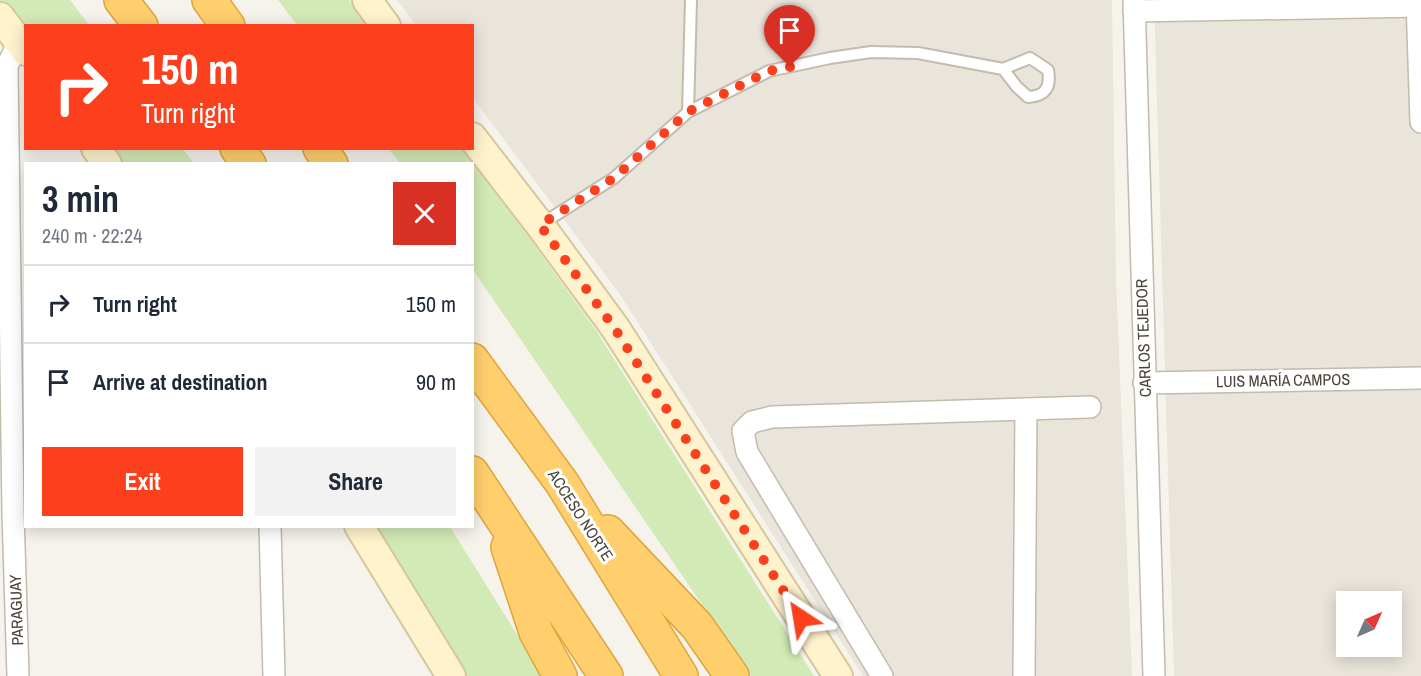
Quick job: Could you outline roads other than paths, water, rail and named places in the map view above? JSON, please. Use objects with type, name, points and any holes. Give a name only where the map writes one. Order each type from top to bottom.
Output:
[{"type":"highway","points":[[121,0],[139,24]]},
{"type":"highway","points":[[209,0],[227,24]]},
{"type":"highway","name":"ACCESO NORTE","points":[[474,363],[562,483],[681,676]]},
{"type":"highway","points":[[474,475],[606,676]]},
{"type":"highway","points":[[562,483],[697,626],[732,676]]},
{"type":"highway","points":[[492,499],[536,632],[560,676]]},
{"type":"street","points":[[367,0],[385,24]]},
{"type":"street","points":[[1134,5],[1418,4],[1421,122]]},
{"type":"street","name":"CARLOS TEJEDOR","points":[[1134,5],[1154,676]]},
{"type":"street","name":"PARAGUAY","points":[[10,33],[6,66],[7,513],[18,676]]},
{"type":"street","points":[[474,140],[540,225],[615,329],[838,676]]},
{"type":"street","name":"LUIS MARÍA CAMPOS","points":[[1144,383],[1421,378]]},
{"type":"street","points":[[882,676],[747,452],[743,431],[752,422],[772,417],[1090,407]]},
{"type":"street","points":[[1024,676],[1026,409]]},
{"type":"street","points":[[270,528],[274,676]]},
{"type":"street","points":[[360,528],[451,676]]},
{"type":"lane","points":[[688,112],[691,0]]},
{"type":"lane","points":[[540,225],[614,178],[688,112],[769,71],[861,54],[918,53],[1003,69]]}]
